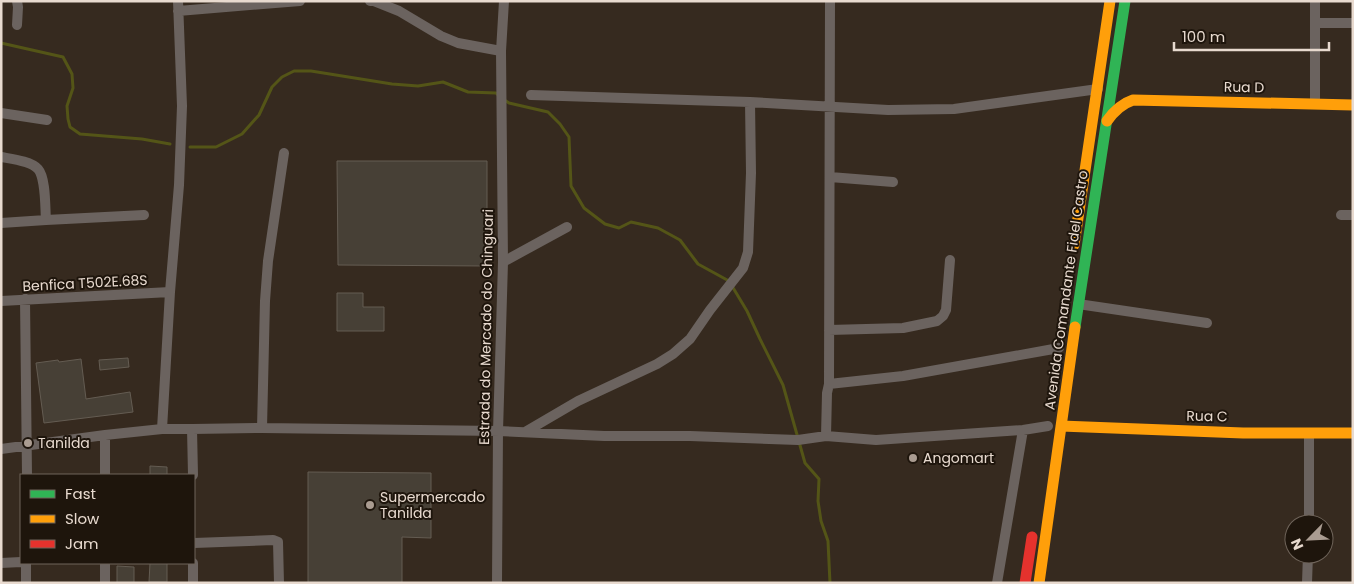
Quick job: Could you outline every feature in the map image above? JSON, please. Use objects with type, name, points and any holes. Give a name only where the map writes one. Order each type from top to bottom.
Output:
[{"type":"main road","name":"Avenida Comandante Fidel Castro","points":[[1073,253],[1110,1]]},
{"type":"main road","name":"Avenida Comandante Fidel Castro","points":[[1039,583],[1078,304],[1125,1]]},
{"type":"main road","points":[[1115,72],[1120,92],[1128,98],[1135,100]]},
{"type":"main road","name":"Rua D","points":[[1106,122],[1120,105],[1135,100],[1353,104]]},
{"type":"main road","name":"Avenida Comandante Fidel Castro","points":[[1046,441],[1049,421]]},
{"type":"main road","name":"Rua C","points":[[1061,426],[1181,431],[1353,433]]},
{"type":"main road","points":[[1025,583],[1034,526]]},
{"type":"street","points":[[17,1],[17,25]]},
{"type":"street","points":[[162,429],[170,292],[179,185],[182,106],[178,6],[300,1]]},
{"type":"street","points":[[370,1],[399,11],[441,36],[458,43],[501,51]]},
{"type":"street","name":"Estrada do Mercado do Chinguari","points":[[497,583],[498,431],[503,262],[501,51],[504,1]]},
{"type":"street","points":[[826,436],[829,384],[830,1]]},
{"type":"street","points":[[1315,104],[1316,1]]},
{"type":"street","points":[[1316,23],[1353,23]]},
{"type":"street","points":[[531,95],[750,102],[888,110],[954,109],[1098,89]]},
{"type":"street","points":[[524,432],[578,401],[657,364],[673,354],[690,339],[743,268],[748,252],[751,173],[750,102]]},
{"type":"street","points":[[1,113],[47,120]]},
{"type":"street","points":[[262,428],[264,301],[284,154]]},
{"type":"street","points":[[1,157],[22,161],[35,166],[39,170],[42,176],[46,220]]},
{"type":"street","points":[[830,177],[893,182]]},
{"type":"street","points":[[1,223],[144,215]]},
{"type":"street","points":[[1341,215],[1353,215]]},
{"type":"street","points":[[503,262],[568,227]]},
{"type":"street","points":[[829,330],[903,328],[936,321],[943,316],[946,310],[950,260]]},
{"type":"street","name":"Benfica T502E.68S","points":[[1,301],[170,292]]},
{"type":"street","points":[[25,300],[27,474]]},
{"type":"street","points":[[1078,304],[1207,323]]},
{"type":"street","points":[[829,384],[903,376],[1059,348]]},
{"type":"street","points":[[1,449],[162,429],[262,428],[498,431],[604,436],[690,436],[798,440],[826,436],[876,440],[1023,430],[1049,421]]},
{"type":"street","points":[[192,429],[193,474]]},
{"type":"street","points":[[997,583],[1023,430]]},
{"type":"street","points":[[1309,514],[1310,434]]},
{"type":"street","points":[[105,435],[105,474]]},
{"type":"street","points":[[195,542],[273,540],[278,542],[279,583]]},
{"type":"street","points":[[1,563],[20,562]]},
{"type":"street","points":[[26,564],[26,583]]},
{"type":"street","points":[[105,564],[105,583]]},
{"type":"street","points":[[193,564],[193,583]]},
{"type":"street","points":[[1307,583],[1308,564]]},
{"type":"building","points":[[337,161],[487,161],[487,266],[338,265]]},
{"type":"building","points":[[337,293],[363,293],[363,307],[384,307],[384,331],[337,331]]},
{"type":"building","points":[[128,358],[129,367],[100,370],[99,360]]},
{"type":"building","points":[[81,359],[86,399],[130,392],[133,412],[44,423],[36,363]]},
{"type":"building","points":[[150,466],[167,467],[167,474],[150,474]]},
{"type":"building","name":"Supermercado Tanilda","points":[[308,472],[431,473],[431,538],[402,537],[402,583],[308,583]]},
{"type":"building","points":[[150,564],[167,564],[167,582],[149,582]]},
{"type":"building","points":[[117,566],[134,567],[134,583],[117,583]]},
{"type":"waterway","points":[[1,43],[63,57],[72,74],[73,88],[67,106],[68,119],[70,127],[80,134],[142,139],[170,144]]},
{"type":"waterway","points":[[190,147],[216,147],[242,134],[259,115],[272,87],[282,77],[294,71],[311,71],[392,84],[418,86],[443,82],[468,92],[496,93],[498,95]]},
{"type":"waterway","points":[[503,99],[509,103],[548,112],[560,124],[569,137],[571,186],[584,208],[605,224],[619,228],[631,222],[658,228],[680,240],[698,264],[729,281],[747,311],[783,385],[805,463],[819,479],[818,501],[821,521],[828,541],[830,583]]},
{"type":"traffic: fast","points":[[1075,327],[1125,1]]},
{"type":"traffic: slow","points":[[1074,245],[1110,1]]},
{"type":"traffic: slow","points":[[1107,121],[1118,108],[1133,100],[1353,105]]},
{"type":"traffic: slow","points":[[1039,583],[1075,327]]},
{"type":"traffic: slow","points":[[1061,426],[1243,433],[1353,433]]},
{"type":"traffic: jam","points":[[1025,583],[1032,537]]},
{"type":"place","name":"Tanilda","points":[[28,443]]},
{"type":"place","name":"Angomart","points":[[913,458]]},
{"type":"place","name":"Supermercado Tanilda","points":[[370,505]]}]
